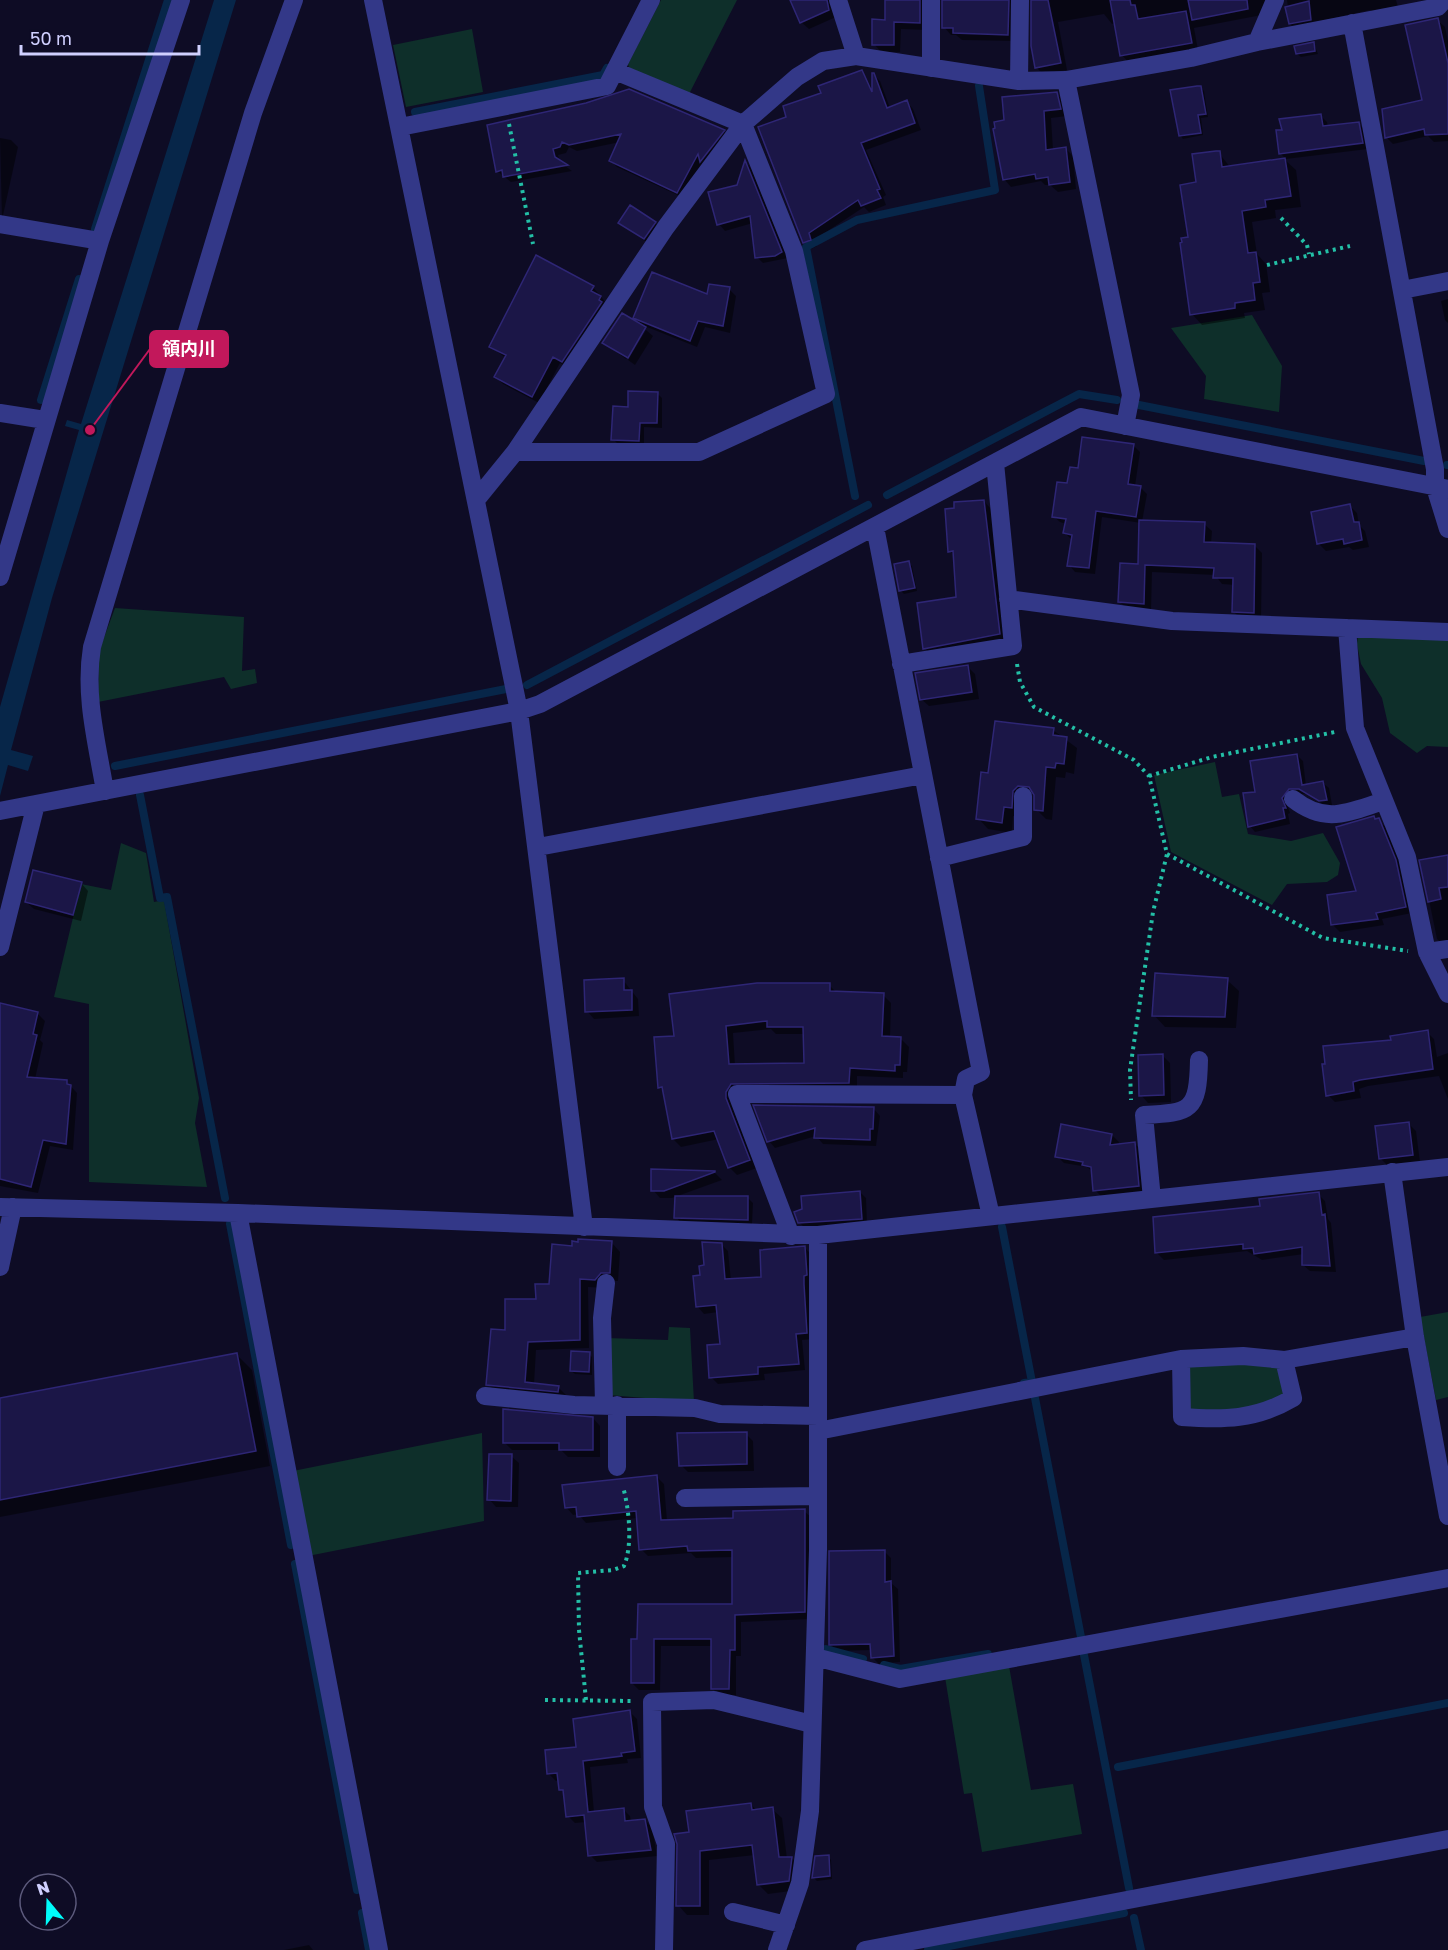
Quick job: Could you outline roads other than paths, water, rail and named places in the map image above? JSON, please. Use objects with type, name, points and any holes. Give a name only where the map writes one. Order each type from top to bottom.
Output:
[{"type":"street","points":[[0,578],[45,420],[100,241],[181,0]]},
{"type":"street","points":[[105,791],[90,701],[88,675],[92,647],[253,113],[294,0]]},
{"type":"street","points":[[374,0],[519,711],[538,847],[584,1227]]},
{"type":"street","points":[[400,127],[607,86],[651,0]]},
{"type":"street","points":[[838,0],[856,56]]},
{"type":"street","points":[[931,0],[931,68]]},
{"type":"street","points":[[1019,81],[1020,0]]},
{"type":"street","points":[[1257,42],[1275,0]]},
{"type":"street","points":[[476,500],[515,452],[666,227],[743,124],[797,77],[823,61],[856,56],[1019,81],[1066,80],[1191,58],[1257,42],[1438,7],[1444,0]]},
{"type":"street","points":[[1352,23],[1448,529]]},
{"type":"street","points":[[515,452],[699,452],[826,394],[794,251],[743,124],[615,71]]},
{"type":"street","points":[[1066,80],[1131,395],[1125,426]]},
{"type":"street","points":[[0,224],[100,241]]},
{"type":"street","points":[[1402,290],[1448,281]]},
{"type":"street","points":[[0,413],[45,420]]},
{"type":"street","points":[[0,811],[519,711],[540,704],[1081,417],[1441,488]]},
{"type":"street","points":[[901,664],[1013,646],[995,463]]},
{"type":"street","points":[[874,527],[981,1072],[966,1079],[963,1095],[991,1216]]},
{"type":"street","points":[[1008,599],[1172,621],[1448,632]]},
{"type":"street","points":[[1347,628],[1355,728],[1407,857],[1427,952],[1448,994]]},
{"type":"street","points":[[538,847],[923,775]]},
{"type":"street","points":[[939,858],[1023,837],[1023,796]]},
{"type":"street","points":[[1293,799],[1307,810],[1334,816],[1384,801]]},
{"type":"street","points":[[0,947],[32,805]]},
{"type":"street","points":[[1427,952],[1448,949]]},
{"type":"street","points":[[1152,1199],[1144,1115],[1180,1113],[1192,1103],[1198,1082],[1199,1060]]},
{"type":"street","points":[[790,1236],[737,1094],[963,1095]]},
{"type":"street","points":[[0,1266],[7,1207],[238,1213],[790,1236],[818,1235],[1448,1167]]},
{"type":"street","points":[[1392,1172],[1415,1337],[1448,1516]]},
{"type":"street","points":[[238,1213],[379,1950]]},
{"type":"street","points":[[777,1950],[800,1883],[810,1811],[818,1496],[818,1235]]},
{"type":"street","points":[[606,1283],[602,1318],[617,1467]]},
{"type":"street","points":[[485,1396],[574,1405],[695,1408],[720,1414],[818,1424],[1181,1359],[1243,1356],[1284,1360],[1415,1337]]},
{"type":"street","points":[[1181,1359],[1182,1417],[1225,1420],[1274,1410],[1293,1398],[1284,1360]]},
{"type":"street","points":[[685,1498],[818,1496]]},
{"type":"street","points":[[815,1657],[900,1679],[1448,1578]]},
{"type":"street","points":[[664,1950],[666,1844],[653,1807],[652,1702],[714,1700],[813,1724]]},
{"type":"street","points":[[865,1950],[1448,1839]]},
{"type":"street","points":[[733,1912],[786,1925]]},
{"type":"water","points":[[214,0],[236,0],[52,598],[11,750],[33,756],[28,771],[8,765],[0,796],[0,707],[79,430],[65,426],[67,420],[81,424]]},
{"type":"waterway","points":[[95,229],[168,0]]},
{"type":"waterway","points":[[415,112],[603,75],[607,68]]},
{"type":"waterway","points":[[855,496],[806,247],[857,220],[995,190],[979,86]]},
{"type":"waterway","points":[[41,400],[79,279]]},
{"type":"waterway","points":[[887,495],[1079,394],[1117,400]]},
{"type":"waterway","points":[[1139,405],[1424,461]]},
{"type":"waterway","points":[[527,685],[868,505]]},
{"type":"waterway","points":[[115,766],[506,689]]},
{"type":"waterway","points":[[140,795],[160,898],[167,897],[225,1198]]},
{"type":"waterway","points":[[230,1224],[291,1545]]},
{"type":"waterway","points":[[1002,1227],[1032,1382],[1024,1383]]},
{"type":"waterway","points":[[1035,1398],[1081,1637]]},
{"type":"waterway","points":[[295,1564],[357,1890]]},
{"type":"waterway","points":[[826,1649],[863,1659]]},
{"type":"waterway","points":[[884,1665],[900,1669],[988,1654]]},
{"type":"waterway","points":[[1084,1655],[1129,1888]]},
{"type":"waterway","points":[[1118,1767],[1448,1703]]},
{"type":"waterway","points":[[362,1913],[369,1950]]},
{"type":"waterway","points":[[928,1950],[1124,1913]]},
{"type":"waterway","points":[[1134,1918],[1141,1950]]},
{"type":"place","name":"領内川","points":[[90,430]]}]
